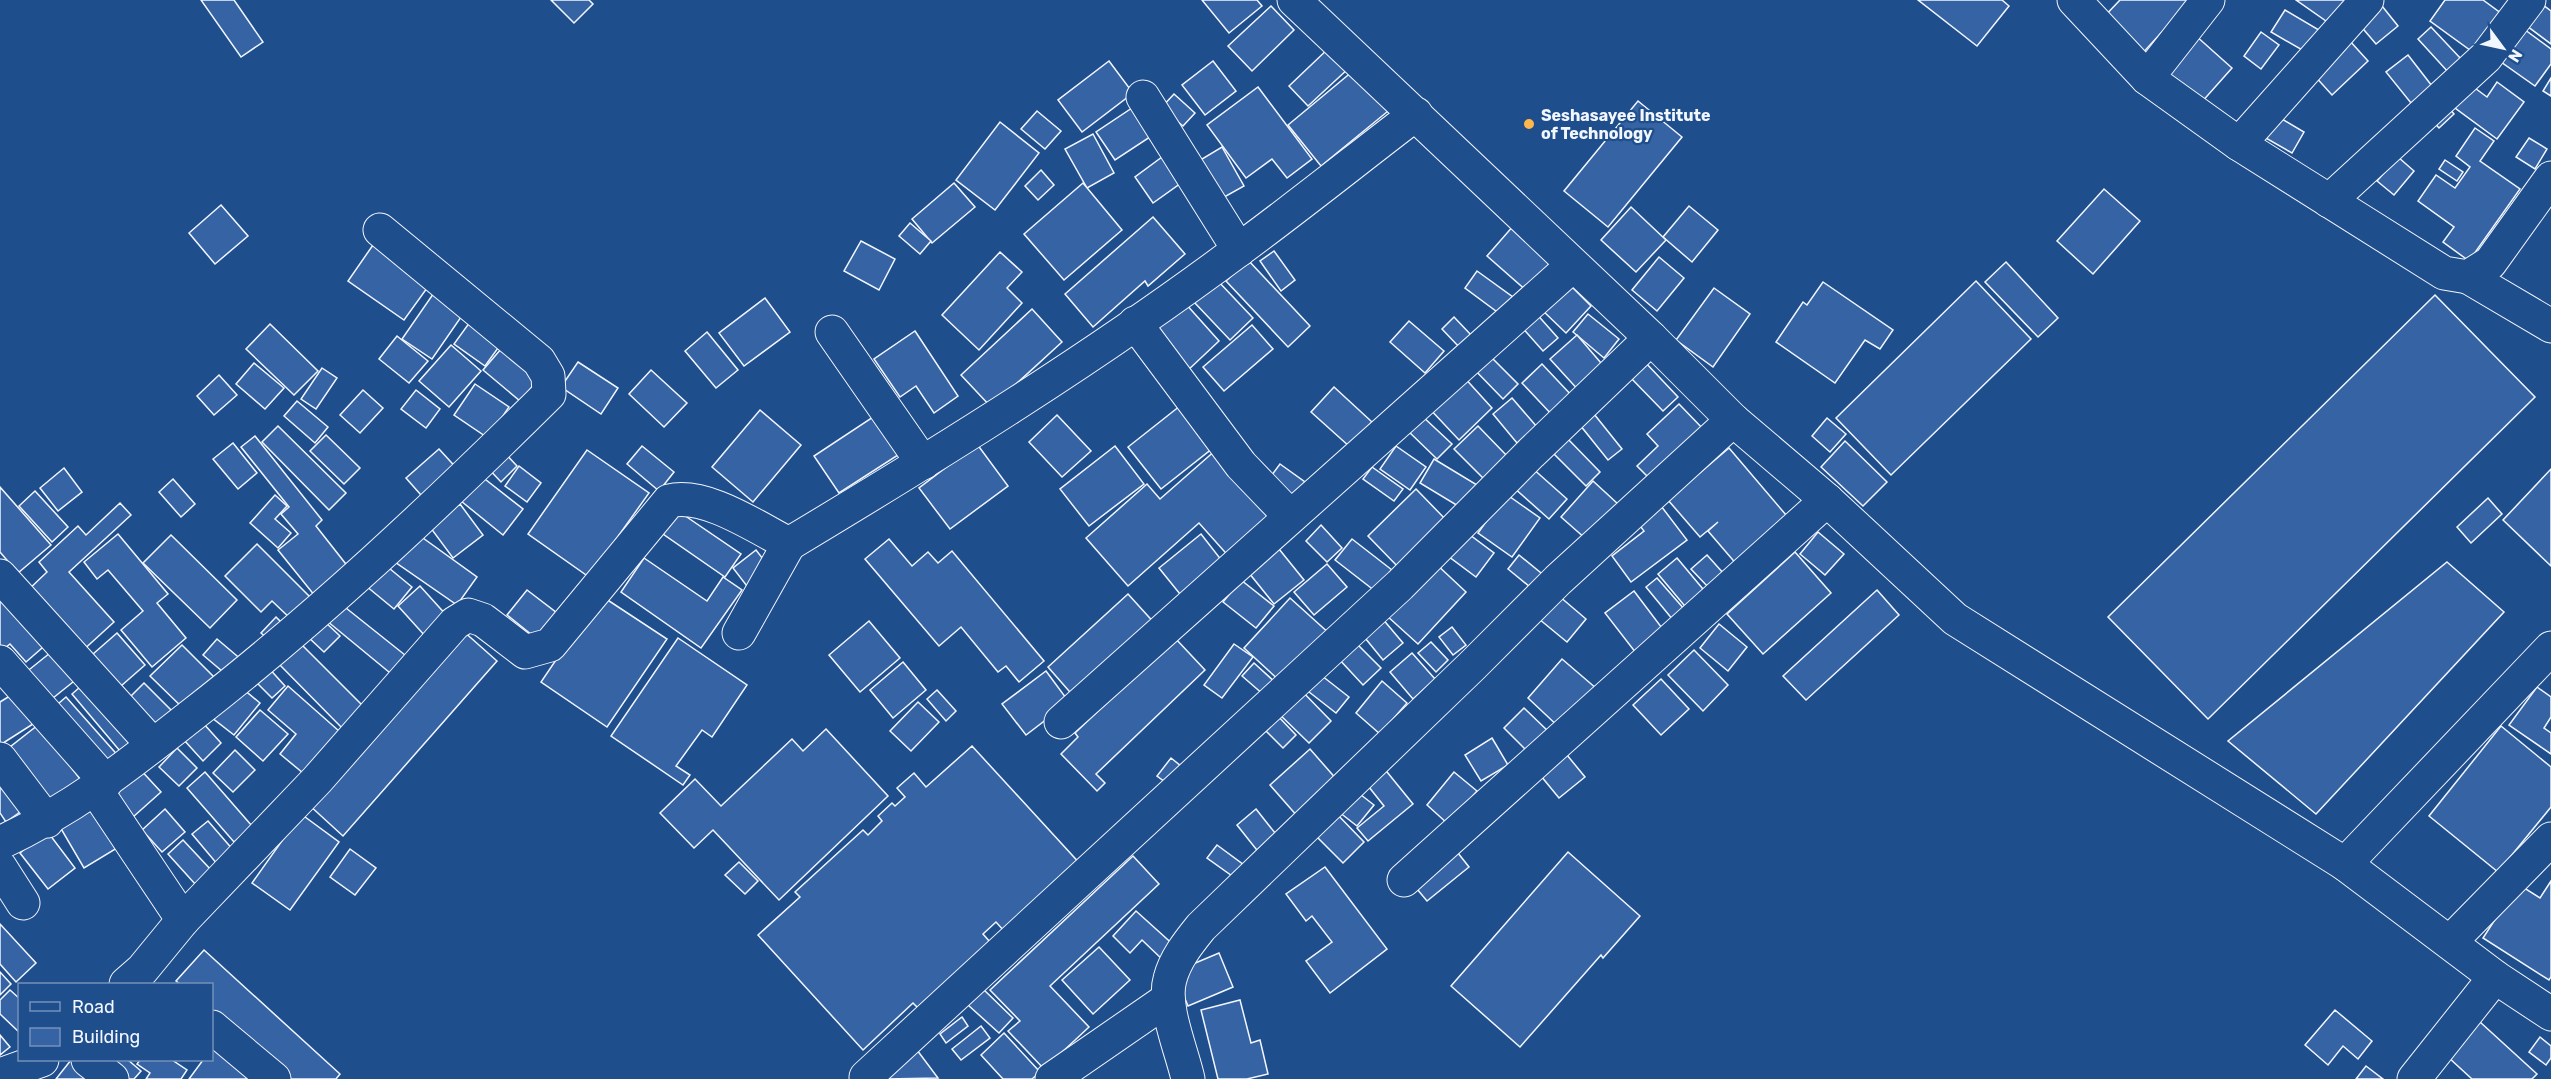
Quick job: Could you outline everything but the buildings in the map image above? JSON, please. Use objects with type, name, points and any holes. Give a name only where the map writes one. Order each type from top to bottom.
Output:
[{"type":"street","points":[[1294,0],[1416,114],[1572,266],[1651,338],[1733,420],[1827,500],[1955,619],[2345,864],[2495,977],[2551,1014]]},
{"type":"street","points":[[2074,0],[2147,78],[2239,144],[2444,273],[2468,278],[2551,326]]},
{"type":"street","points":[[2147,78],[2208,0]]},
{"type":"street","points":[[2239,144],[2367,0]]},
{"type":"street","points":[[2329,201],[2486,57],[2529,0]]},
{"type":"street","points":[[1143,97],[1239,250]]},
{"type":"street","points":[[739,633],[789,544],[923,463],[1135,323],[1239,250],[1416,114]]},
{"type":"street","points":[[2468,278],[2490,263],[2551,178]]},
{"type":"street","points":[[0,843],[47,821],[101,786],[254,667],[443,499],[549,394],[548,376],[539,361],[380,230]]},
{"type":"street","points":[[1061,722],[1572,266]]},
{"type":"street","points":[[1135,323],[1241,465],[1290,516]]},
{"type":"street","points":[[832,332],[923,463]]},
{"type":"street","points":[[866,1077],[1400,585],[1516,468],[1651,338]]},
{"type":"street","points":[[1188,1079],[1168,999],[1169,979],[1180,954],[1201,927],[1558,580],[1733,420]]},
{"type":"street","points":[[143,980],[183,920],[317,780],[455,623],[468,615],[483,620],[525,652],[550,645],[669,501],[684,497],[713,506],[789,544]]},
{"type":"street","points":[[1404,880],[1827,500]]},
{"type":"street","points":[[0,576],[153,745]]},
{"type":"street","points":[[2345,864],[2551,648]]},
{"type":"street","points":[[0,662],[101,786],[183,920]]},
{"type":"street","points":[[0,759],[47,821]]},
{"type":"street","points":[[2450,942],[2551,838]]},
{"type":"street","points":[[0,867],[23,903]]},
{"type":"street","points":[[2414,1079],[2495,977]]},
{"type":"street","points":[[1052,1079],[1168,999]]},
{"type":"street","points":[[213,1028],[274,1079]]},
{"type":"street","points":[[90,1061],[112,1079]]},
{"type":"street","points":[[0,1076],[36,1067]]},
{"type":"place","name":"Seshasayee Institute of Technology","points":[[1529,124]]}]
